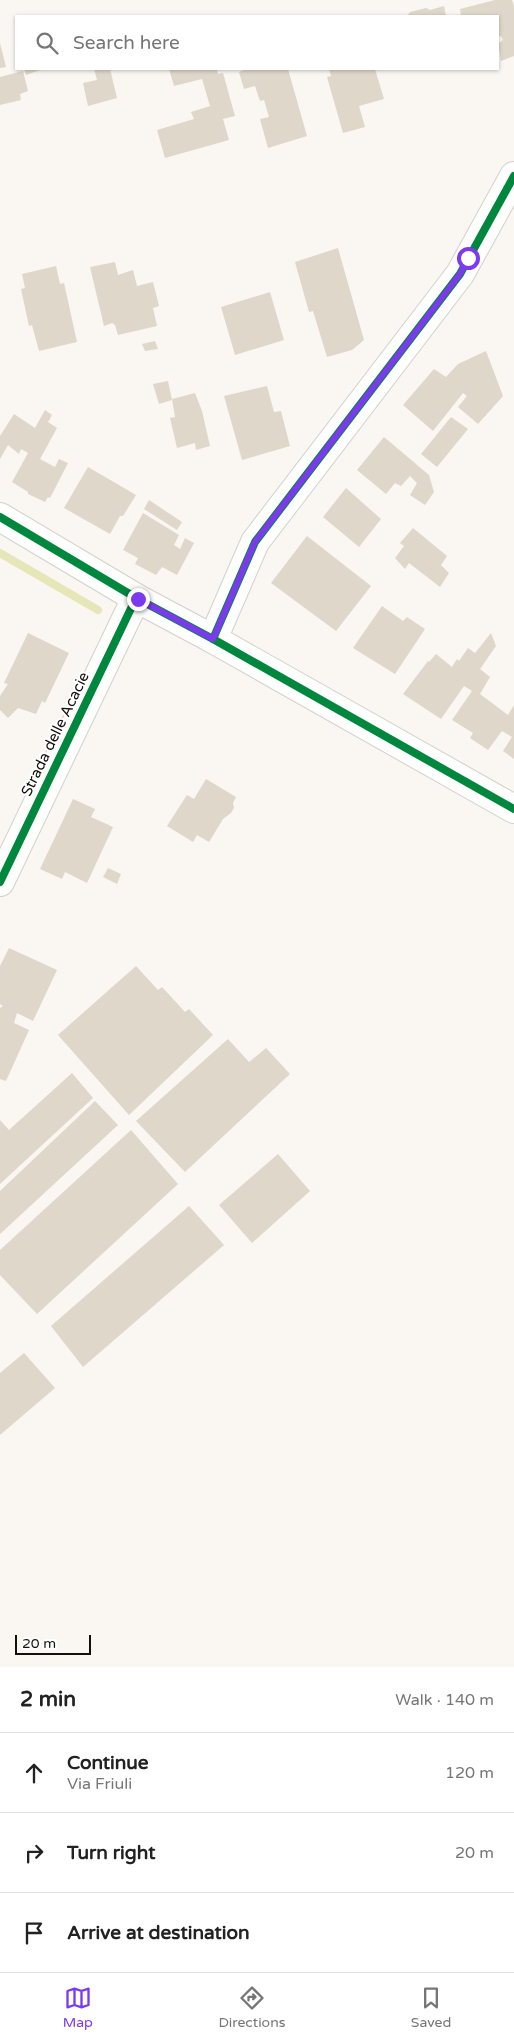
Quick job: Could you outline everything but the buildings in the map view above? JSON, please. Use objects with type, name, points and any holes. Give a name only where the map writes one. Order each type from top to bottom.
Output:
[{"type":"street","points":[[213,639],[255,542],[460,274],[514,176]]},
{"type":"street","points":[[0,517],[136,598],[213,639],[514,809]]},
{"type":"street","name":"Strada delle Acacie","points":[[0,882],[136,598]]},
{"type":"waterway","points":[[0,553],[98,610]]},
{"type":"cycle path","points":[[213,639],[255,542],[460,274],[514,176]]},
{"type":"cycle path","points":[[0,517],[138,599],[213,639],[514,809]]},
{"type":"cycle path","points":[[0,882],[136,598]]},
{"type":"route","points":[[138,599],[213,639],[255,542],[460,274],[468,258]]}]
